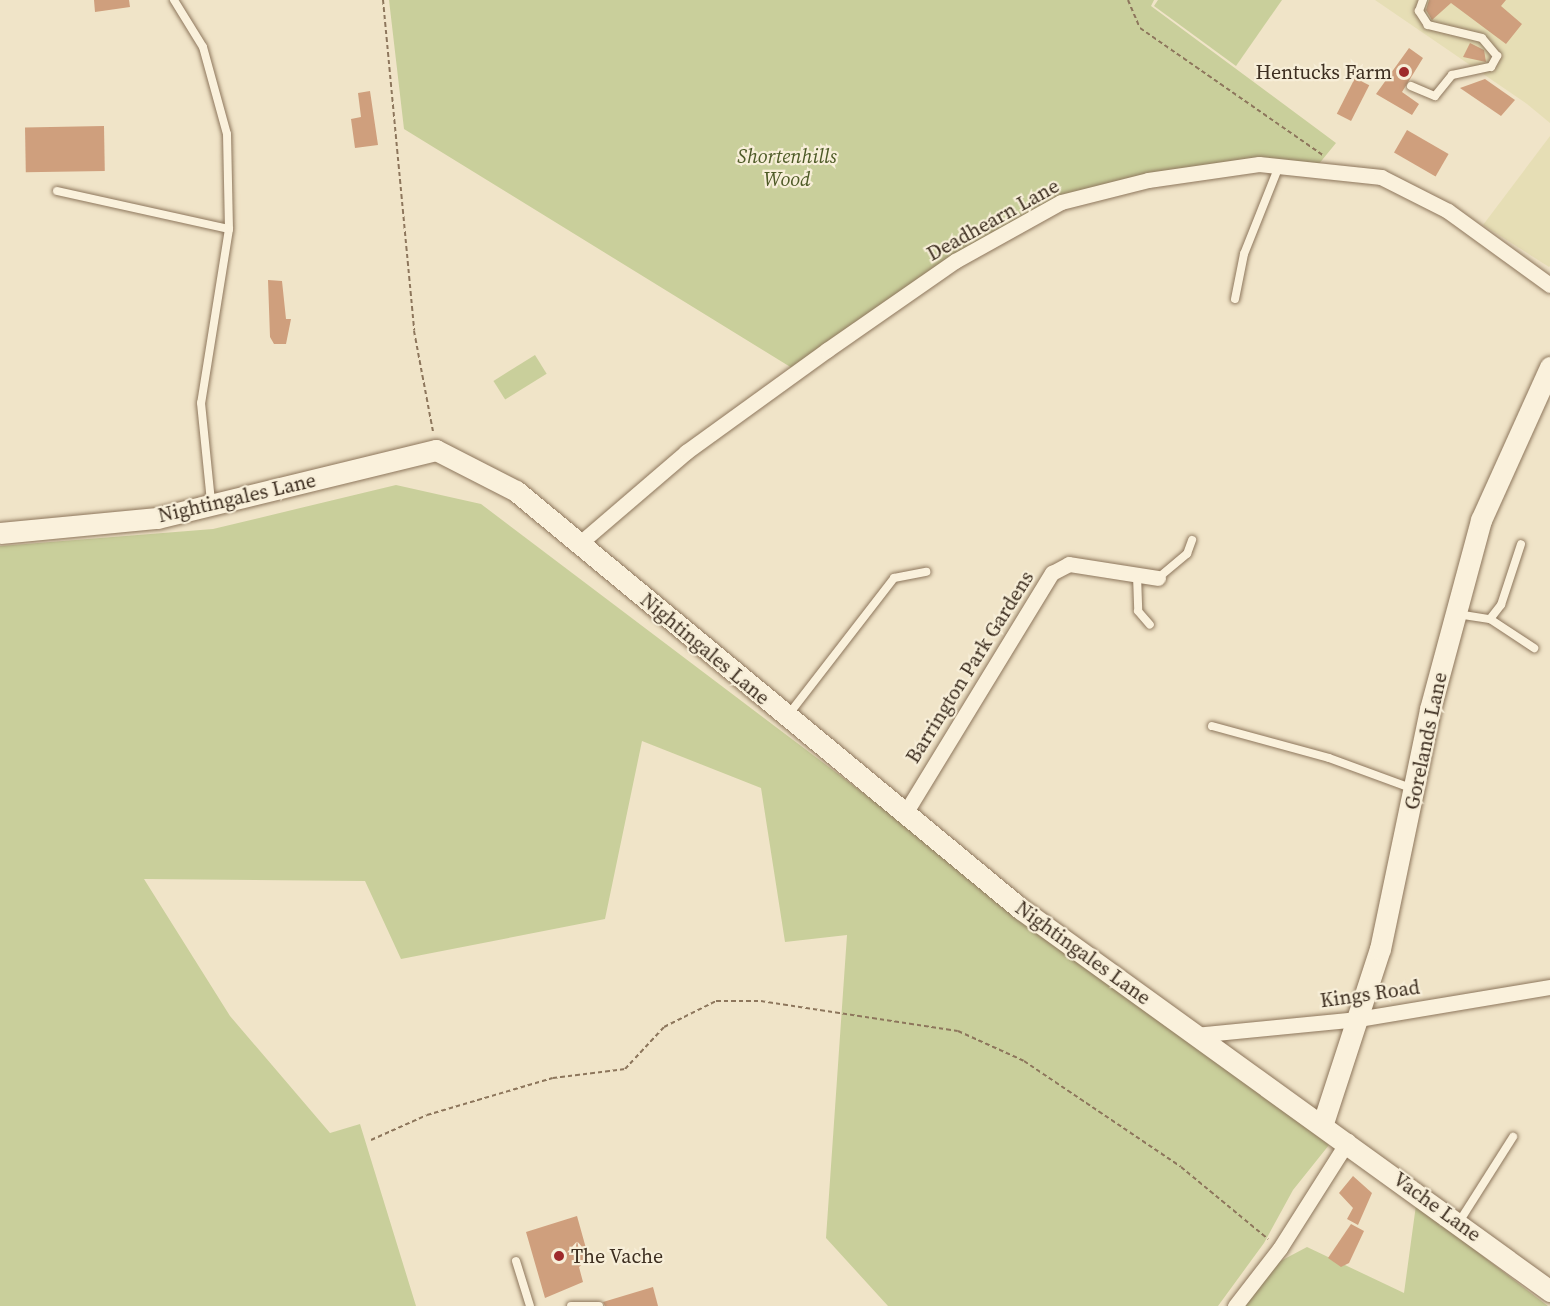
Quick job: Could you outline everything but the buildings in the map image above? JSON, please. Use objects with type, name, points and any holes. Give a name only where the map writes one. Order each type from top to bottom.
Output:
[{"type":"main road","name":"Gorelands Lane","points":[[1323,1123],[1380,950],[1456,614],[1482,520],[1550,367]]},
{"type":"main road","name":"Nightingales Lane","points":[[0,533],[157,518],[436,450],[516,491],[904,815],[1195,1035],[1323,1123]]},
{"type":"main road","name":"Vache Lane","points":[[1323,1123],[1550,1291]]},
{"type":"street","name":"Deadhearn Lane","points":[[580,543],[686,452],[827,350],[955,261],[1061,202],[1148,180],[1279,166],[1381,177],[1448,211],[1550,285]]},
{"type":"street","name":"Barrington Park Gardens","points":[[904,815],[1052,573],[1069,564],[1158,578]]},
{"type":"street","name":"Kings Road","points":[[1195,1035],[1358,1019],[1550,987]]},
{"type":"street","points":[[1235,1306],[1280,1248],[1348,1141]]},
{"type":"lane","points":[[174,0],[203,47],[227,134],[229,229],[201,403],[211,504]]},
{"type":"lane","points":[[1411,86],[1435,96],[1452,75],[1491,67],[1497,56],[1482,38],[1428,24],[1419,11],[1423,0]]},
{"type":"lane","points":[[1235,299],[1244,254],[1279,166]]},
{"type":"lane","points":[[57,191],[229,229]]},
{"type":"lane","points":[[1158,578],[1187,554],[1192,540]]},
{"type":"lane","points":[[1490,619],[1501,605],[1521,544]]},
{"type":"lane","points":[[787,718],[894,578],[926,572]]},
{"type":"lane","points":[[1137,575],[1138,612],[1149,625]]},
{"type":"lane","points":[[1456,614],[1490,619],[1534,648]]},
{"type":"lane","points":[[1212,726],[1329,758],[1415,790]]},
{"type":"lane","points":[[1459,1222],[1513,1137]]},
{"type":"lane","points":[[516,1261],[530,1306]]},
{"type":"lane","points":[[571,1306],[599,1306]]},
{"type":"path","points":[[383,0],[414,331],[436,450]]},
{"type":"path","points":[[1128,0],[1140,28],[1347,172]]},
{"type":"path","points":[[370,1140],[427,1115],[553,1078],[625,1069],[674,1022],[716,1001],[761,1001],[958,1031],[1024,1061],[1181,1167],[1280,1248]]},
{"type":"shaded area","points":[[1375,0],[1550,0],[1550,123],[1527,104]]},
{"type":"shaded area","points":[[1550,136],[1550,266],[1549,267],[1483,225]]},
{"type":"green space","name":"Shortenhills Wood","points":[[389,0],[1154,0],[1151,6],[1336,143],[1318,165],[1258,158],[1063,196],[792,368],[404,129]]},
{"type":"green space","points":[[1158,0],[1282,0],[1236,66],[1154,6]]},
{"type":"green space","points":[[535,355],[547,374],[505,400],[493,381]]},
{"type":"green space","points":[[396,485],[481,504],[1329,1145],[1293,1190],[1264,1243],[1218,1306],[888,1306],[826,1238],[847,935],[785,942],[761,788],[642,741],[605,919],[401,959],[365,881],[144,879],[230,1016],[330,1133],[360,1124],[416,1306],[0,1306],[0,546],[213,529]]},
{"type":"green space","points":[[1416,1205],[1548,1306],[1243,1306],[1275,1264],[1307,1247],[1404,1293]]},
{"type":"place","name":"Hentucks Farm","points":[[1404,72]]},
{"type":"place","name":"The Vache","points":[[559,1256]]}]
